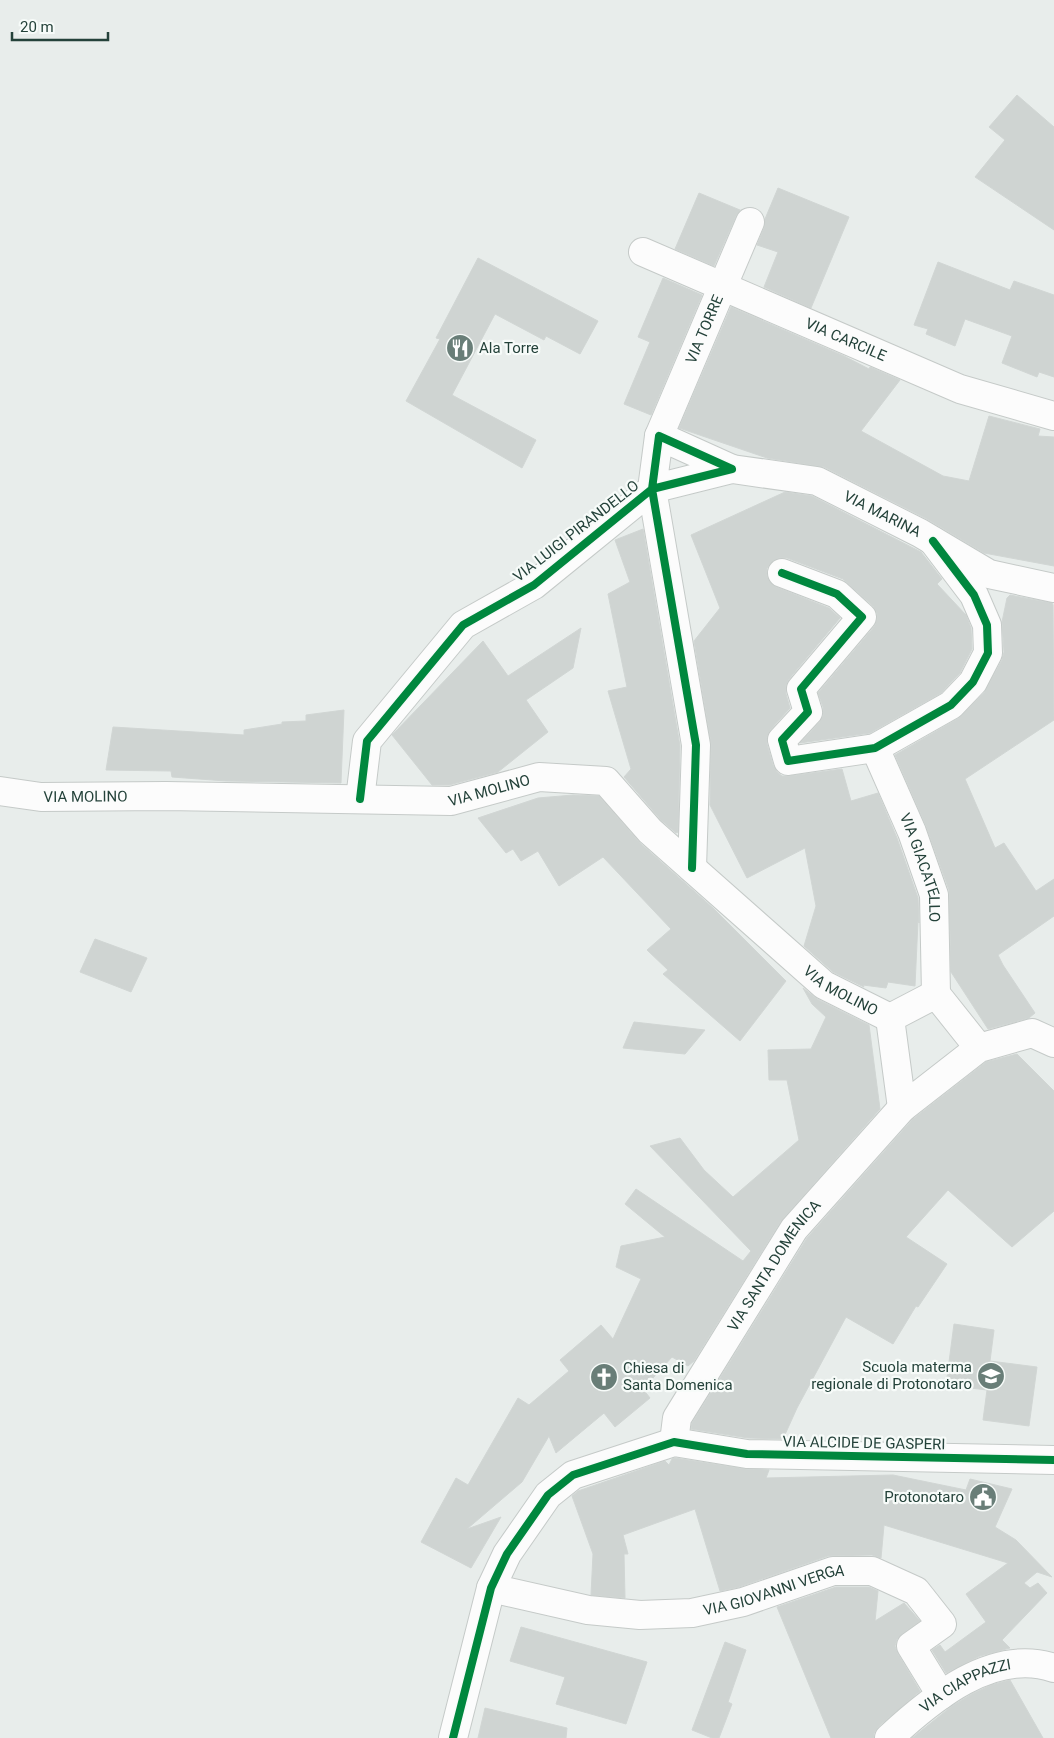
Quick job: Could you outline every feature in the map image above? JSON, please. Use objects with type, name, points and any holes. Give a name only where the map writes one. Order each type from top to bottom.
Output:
[{"type":"street","name":"VIA TORRE","points":[[692,868],[696,745],[652,489],[658,436],[750,222]]},
{"type":"street","name":"VIA CARCILE","points":[[643,252],[960,389],[1054,416]]},
{"type":"street","points":[[658,436],[732,469]]},
{"type":"street","points":[[652,489],[732,469]]},
{"type":"street","name":"VIA MARINA","points":[[732,469],[817,480],[933,541],[989,574],[1054,588]]},
{"type":"street","name":"VIA LUIGI PIRANDELLO","points":[[360,799],[367,741],[463,625],[534,585],[652,489]]},
{"type":"street","points":[[782,573],[837,594],[862,617],[801,689],[808,712],[782,740],[788,761],[874,748],[951,705],[973,682],[988,653],[987,625],[974,595],[933,541]]},
{"type":"street","name":"VIA GIACATELLO","points":[[874,748],[912,832],[934,895],[936,994]]},
{"type":"street","name":"VIA MOLINO","points":[[0,791],[40,797],[451,801],[539,777],[606,781],[650,831],[824,985],[890,1018]]},
{"type":"street","points":[[902,1108],[890,1018],[936,994],[979,1048],[1032,1033],[1053,1041]]},
{"type":"street","name":"VIA SANTA DOMENICA","points":[[674,1442],[677,1418],[794,1230],[902,1108],[979,1048]]},
{"type":"street","points":[[453,1738],[491,1588],[507,1554],[548,1495],[574,1475],[674,1442]]},
{"type":"street","name":"VIA ALCIDE DE GASPERI","points":[[674,1442],[748,1454],[1054,1460]]},
{"type":"street","name":"VIA GIOVANNI VERGA","points":[[491,1588],[588,1610],[640,1615],[692,1613],[743,1602],[833,1571],[872,1571],[916,1591],[942,1624],[911,1646],[941,1695]]},
{"type":"street","name":"VIA CIAPPAZZI","points":[[889,1738],[941,1695],[967,1678],[992,1669],[1016,1664],[1030,1663],[1054,1668]]},
{"type":"building","points":[[1017,95],[1054,127],[1054,230],[975,177],[1005,140],[989,127]]},
{"type":"building","points":[[778,188],[849,217],[811,308],[764,287],[778,252],[757,245]]},
{"type":"building","points":[[699,193],[740,210],[714,266],[675,249]]},
{"type":"building","points":[[478,258],[598,321],[580,354],[546,336],[544,340],[495,314],[452,395],[536,440],[522,468],[406,401],[440,339],[436,338]]},
{"type":"building","points":[[938,262],[1010,290],[1014,281],[1054,295],[1054,377],[1039,372],[1037,377],[1002,363],[1012,336],[965,319],[955,346],[926,334],[928,329],[914,325]]},
{"type":"building","points":[[663,278],[702,295],[651,415],[624,404],[650,342],[638,337]]},
{"type":"building","points":[[731,307],[844,356],[869,369],[870,367],[900,380],[861,431],[943,476],[969,481],[989,416],[1040,429],[1038,436],[1054,437],[1054,566],[984,553],[927,519],[824,467],[767,458],[679,428]]},
{"type":"building","points":[[785,492],[812,496],[921,552],[942,579],[937,584],[966,615],[971,628],[972,649],[960,673],[941,693],[870,733],[800,743],[823,716],[823,707],[818,693],[874,627],[877,613],[873,606],[843,579],[787,558],[779,558],[773,561],[767,568],[767,576],[776,587],[829,608],[840,618],[786,685],[786,694],[790,708],[771,729],[767,737],[773,765],[782,776],[842,769],[851,801],[878,793],[897,838],[918,898],[919,923],[918,921],[915,986],[888,982],[886,988],[863,985],[864,987],[833,972],[804,946],[816,906],[805,848],[747,878],[710,805],[711,743],[694,641],[720,608],[691,535]]},
{"type":"building","points":[[643,529],[680,746],[678,832],[676,833],[661,820],[624,777],[631,769],[608,691],[627,687],[608,594],[630,582],[615,540]]},
{"type":"building","points":[[1010,595],[1052,603],[1053,605],[1054,720],[965,779],[995,848],[1004,843],[1036,891],[1054,879],[1054,916],[998,955],[1035,1013],[1029,1018],[988,1029],[951,972],[949,890],[926,826],[895,755],[959,718],[984,693],[1002,660],[1004,652],[1002,622],[1007,598]]},
{"type":"building","points":[[581,628],[573,668],[526,700],[548,732],[498,772],[449,785],[432,785],[392,735],[483,641],[508,676]]},
{"type":"building","points":[[344,710],[341,783],[226,781],[172,777],[171,771],[106,770],[113,727],[244,735],[244,730],[282,724],[282,722],[306,721],[306,715]]},
{"type":"building","points":[[573,795],[599,796],[640,843],[713,908],[786,981],[740,1041],[663,974],[668,970],[647,950],[671,929],[603,857],[559,886],[538,851],[521,861],[513,849],[506,853],[478,818],[538,798]]},
{"type":"building","points":[[95,939],[147,958],[131,992],[80,972]]},
{"type":"building","points":[[803,988],[817,999],[869,1025],[880,1109],[781,1221],[694,1361],[688,1366],[672,1357],[643,1389],[650,1398],[615,1427],[604,1413],[556,1453],[549,1436],[522,1482],[467,1529],[501,1517],[471,1568],[421,1542],[456,1478],[468,1485],[518,1398],[529,1405],[569,1371],[560,1360],[601,1325],[613,1339],[641,1279],[616,1267],[621,1246],[665,1237],[625,1204],[636,1189],[743,1261],[751,1251],[650,1146],[680,1138],[704,1170],[733,1197],[799,1140],[787,1080],[769,1080],[768,1050],[811,1049],[826,1017],[812,1004]]},
{"type":"building","points":[[634,1022],[705,1030],[685,1054],[623,1048]]},
{"type":"building","points":[[1017,1054],[1054,1091],[1054,1211],[1012,1247],[948,1190],[906,1237],[947,1264],[918,1307],[916,1306],[893,1344],[846,1317],[797,1408],[783,1439],[748,1438],[691,1429],[692,1423],[807,1238],[913,1119],[986,1062]]},
{"type":"building","name":"Scuola materma regionale di Protonotaro","points":[[954,1324],[994,1330],[990,1361],[1037,1367],[1029,1426],[983,1420],[987,1390],[946,1385]]},
{"type":"building","points":[[672,1459],[745,1469],[769,1470],[766,1478],[893,1475],[966,1490],[970,1479],[1012,1489],[995,1527],[1016,1540],[1052,1577],[1037,1572],[1024,1583],[1030,1588],[1038,1583],[1047,1593],[1002,1640],[1010,1648],[980,1656],[946,1673],[932,1650],[940,1645],[945,1652],[986,1622],[966,1594],[1008,1563],[884,1525],[881,1558],[872,1555],[828,1556],[739,1587],[720,1591],[695,1509],[623,1535],[628,1554],[624,1554],[625,1598],[591,1595],[593,1554],[572,1496],[578,1491],[665,1461],[669,1465]]},
{"type":"building","points":[[836,1587],[869,1587],[878,1591],[875,1621],[904,1603],[920,1621],[897,1639],[895,1646],[920,1691],[879,1726],[874,1733],[874,1738],[831,1738],[777,1607]]},
{"type":"building","points":[[521,1627],[647,1662],[626,1724],[556,1704],[565,1677],[510,1661]]},
{"type":"building","points":[[725,1642],[746,1650],[728,1702],[732,1704],[719,1738],[712,1738],[692,1730]]},
{"type":"building","points":[[1010,1680],[1043,1738],[912,1738],[952,1706],[972,1694],[991,1685]]},
{"type":"building","points":[[485,1708],[567,1728],[566,1738],[478,1738]]},
{"type":"cycle path","points":[[360,799],[367,741],[463,625],[534,585],[652,489],[732,469],[659,436],[652,489],[696,745],[692,868]]},
{"type":"cycle path","points":[[782,573],[837,594],[862,617],[801,689],[808,712],[782,740],[788,761],[875,748],[951,705],[973,682],[988,653],[987,625],[974,595],[933,541]]},
{"type":"cycle path","points":[[453,1738],[491,1588],[507,1554],[548,1495],[573,1475],[674,1442],[747,1454],[1054,1460]]},
{"type":"place","name":"Ala Torre","points":[[460,348]]},
{"type":"place","name":"Scuola materma regionale di Protonotaro","points":[[991,1376]]},
{"type":"place","name":"Chiesa di Santa Domenica","points":[[604,1377]]},
{"type":"place","name":"Protonotaro","points":[[983,1497]]}]
